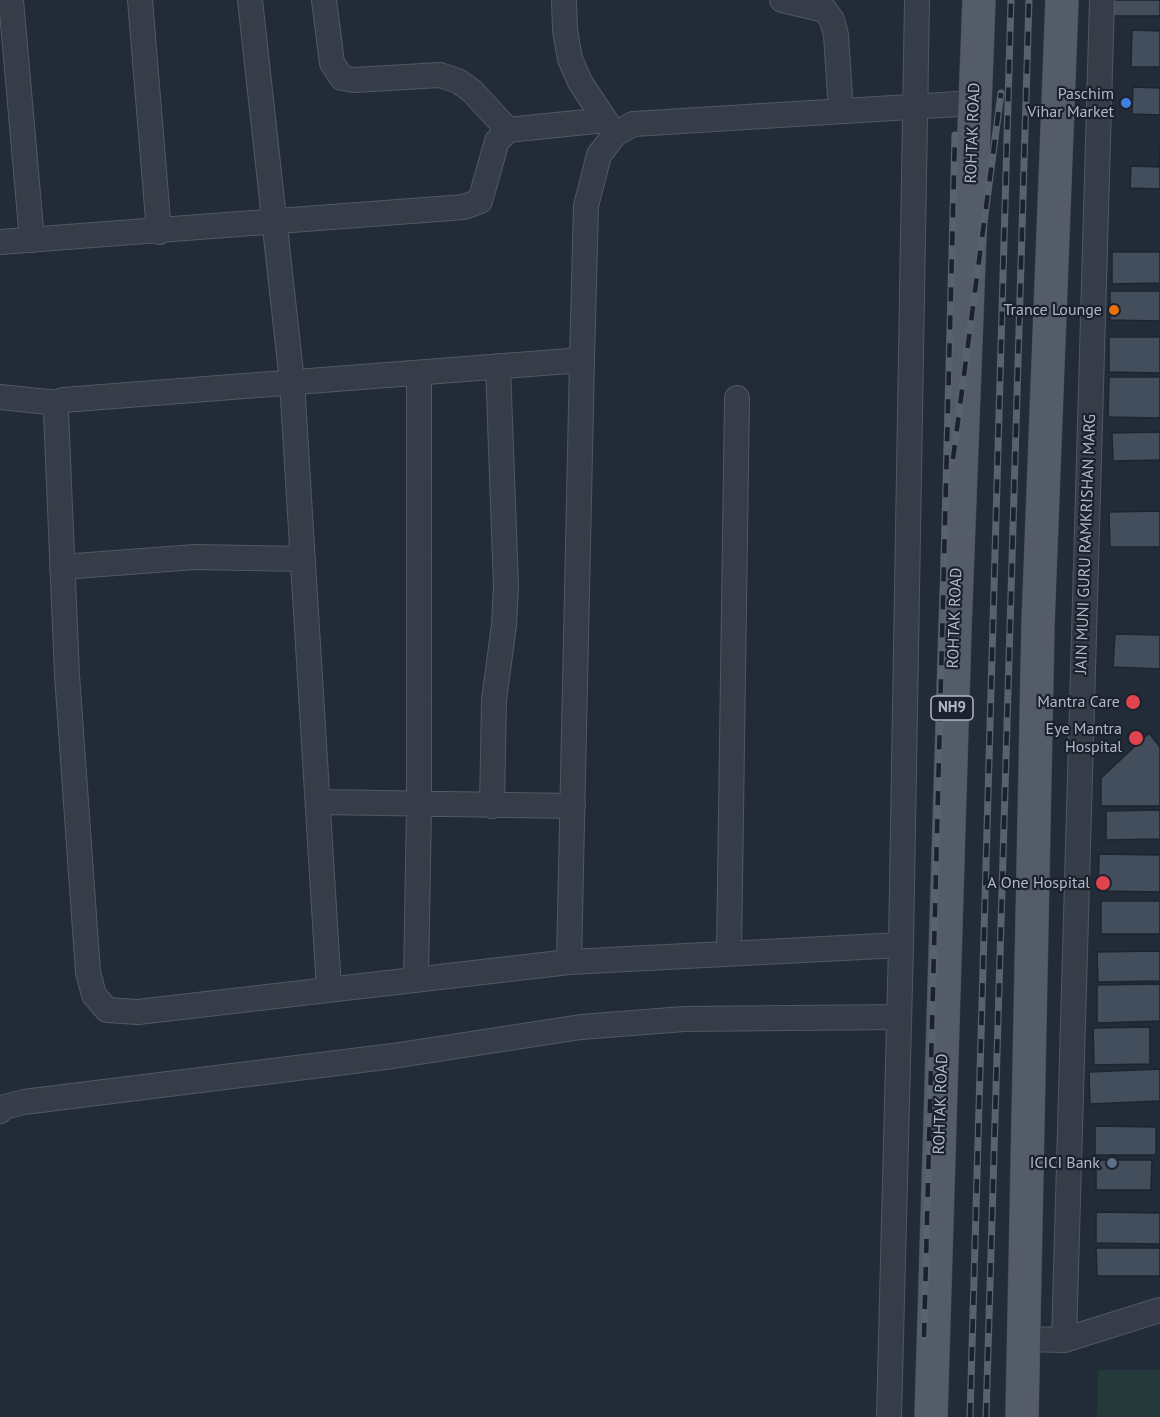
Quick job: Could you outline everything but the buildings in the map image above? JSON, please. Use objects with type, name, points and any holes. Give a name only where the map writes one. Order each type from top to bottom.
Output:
[{"type":"main road","name":"ROHTAK ROAD","points":[[931,1417],[954,640],[979,0]]},
{"type":"main road","points":[[1022,1417],[1038,624],[1062,0]]},
{"type":"street","points":[[11,0],[32,240]]},
{"type":"street","points":[[140,0],[159,232]]},
{"type":"street","points":[[250,0],[292,382],[329,990]]},
{"type":"street","points":[[324,0],[332,63],[342,78],[354,80],[440,75],[458,81],[472,91],[508,130]]},
{"type":"street","points":[[564,0],[565,30],[570,59],[580,82],[610,127]]},
{"type":"street","points":[[782,0],[825,10],[832,20],[836,35],[841,111]]},
{"type":"street","points":[[889,1417],[901,945],[913,107],[917,0]]},
{"type":"street","name":"JAIN MUNI GURU RAMKRISHAN MARG","points":[[1064,1340],[1102,0]]},
{"type":"street","points":[[0,242],[439,211],[472,204],[480,201],[497,141],[508,130],[610,127],[633,123],[974,103]]},
{"type":"street","points":[[569,962],[586,206],[599,155],[610,127]]},
{"type":"street","points":[[0,397],[26,398],[57,404],[63,400],[582,360]]},
{"type":"street","points":[[492,806],[494,700],[497,660],[504,625],[506,586],[498,366]]},
{"type":"street","points":[[416,980],[419,805],[419,372]]},
{"type":"street","points":[[729,952],[737,398]]},
{"type":"street","points":[[57,404],[67,675],[87,960],[94,995],[107,1010],[119,1013],[569,962],[729,952],[901,945]]},
{"type":"street","points":[[62,567],[195,557],[303,560]]},
{"type":"street","points":[[318,802],[573,806]]},
{"type":"street","points":[[2,1105],[393,1056],[581,1027],[684,1019],[899,1017]]},
{"type":"street","points":[[1023,1339],[1064,1340],[1160,1310]]},
{"type":"shaded area","points":[[1098,1370],[1160,1370],[1160,1417],[1097,1417]]},
{"type":"railway","points":[[970,1417],[1011,0]]},
{"type":"railway","points":[[986,1417],[1029,0]]},
{"type":"railway","points":[[953,459],[1001,93]]},
{"type":"railway","points":[[924,1337],[955,135]]},
{"type":"place","name":"Paschim Vihar Market","points":[[1126,103]]},
{"type":"place","name":"Trance Lounge","points":[[1114,310]]},
{"type":"place","name":"Mantra Care","points":[[1133,702]]},
{"type":"place","name":"Eye Mantra Hospital","points":[[1136,738]]},
{"type":"place","name":"A One Hospital","points":[[1103,883]]},
{"type":"place","name":"ICICI Bank","points":[[1112,1163]]}]
